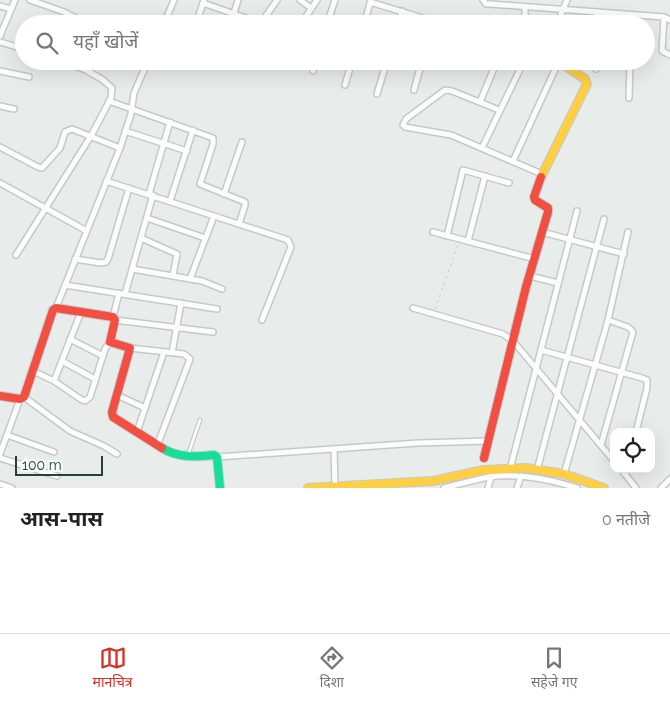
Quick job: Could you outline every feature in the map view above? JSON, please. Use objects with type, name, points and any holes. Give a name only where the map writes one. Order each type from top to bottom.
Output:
[{"type":"street","points":[[0,36],[15,0]]},
{"type":"street","points":[[30,0],[69,15]]},
{"type":"street","points":[[47,6],[50,0]]},
{"type":"street","points":[[167,15],[174,0]]},
{"type":"street","points":[[234,13],[238,0]]},
{"type":"street","points":[[268,15],[277,0]]},
{"type":"street","points":[[300,0],[311,8]]},
{"type":"street","points":[[307,15],[317,0]]},
{"type":"street","points":[[330,15],[335,0]]},
{"type":"street","points":[[483,0],[486,4],[630,15]]},
{"type":"street","points":[[561,15],[567,0]]},
{"type":"street","points":[[367,15],[371,1],[413,15]]},
{"type":"street","points":[[199,15],[204,2],[239,15]]},
{"type":"street","points":[[0,6],[11,9]]},
{"type":"street","points":[[526,7],[526,15]]},
{"type":"street","points":[[401,15],[402,11]]},
{"type":"street","points":[[655,16],[664,17],[670,20]]},
{"type":"street","points":[[664,17],[662,51],[670,54]]},
{"type":"street","points":[[0,42],[15,46]]},
{"type":"street","points":[[0,70],[29,77]]},
{"type":"street","points":[[16,255],[91,136],[109,101],[112,88],[86,70]]},
{"type":"street","points":[[0,454],[33,371],[53,310],[56,308],[85,230],[120,148],[132,109],[134,93],[144,70]]},
{"type":"street","points":[[345,85],[349,70]]},
{"type":"street","points":[[377,94],[384,70]]},
{"type":"street","points":[[414,90],[420,70]]},
{"type":"street","points":[[480,102],[493,70]]},
{"type":"street","points":[[482,148],[519,70]]},
{"type":"street","points":[[513,161],[555,70]]},
{"type":"street","points":[[484,458],[548,208],[535,200],[534,197],[542,174],[587,84],[585,79],[572,70]]},
{"type":"street","points":[[629,98],[630,70]]},
{"type":"street","points":[[499,110],[446,90],[402,125],[451,135],[542,174]]},
{"type":"street","points":[[109,101],[210,135],[214,140],[200,184],[245,202],[239,224]]},
{"type":"street","points":[[0,106],[14,109]]},
{"type":"street","points":[[33,371],[85,400],[90,397],[106,345],[110,342],[114,318],[132,269],[147,218],[151,194],[170,122]]},
{"type":"street","points":[[0,147],[42,168],[57,152],[68,129],[120,148]]},
{"type":"street","points":[[170,201],[193,130]]},
{"type":"street","points":[[125,131],[187,151]]},
{"type":"street","points":[[224,194],[242,142]]},
{"type":"street","points":[[446,236],[463,170],[509,183]]},
{"type":"street","points":[[468,241],[485,176]]},
{"type":"street","points":[[106,181],[151,194],[288,240],[292,247],[262,320]]},
{"type":"street","points":[[0,183],[85,230]]},
{"type":"street","points":[[75,259],[106,262],[129,188]]},
{"type":"street","points":[[510,469],[577,211]]},
{"type":"street","points":[[190,279],[214,216]]},
{"type":"street","points":[[147,218],[205,238]]},
{"type":"street","points":[[537,470],[604,219]]},
{"type":"street","points":[[434,232],[535,258]]},
{"type":"street","points":[[542,232],[624,254]]},
{"type":"street","points":[[564,474],[608,320],[628,232]]},
{"type":"street","points":[[141,238],[177,254],[172,275]]},
{"type":"street","points":[[132,269],[202,281],[222,289]]},
{"type":"street","points":[[530,276],[558,284]]},
{"type":"street","points":[[65,285],[216,308]]},
{"type":"street","points":[[172,353],[181,303]]},
{"type":"street","points":[[56,308],[213,332]]},
{"type":"street","points":[[413,308],[504,334],[513,341],[536,367],[610,456]]},
{"type":"street","points":[[54,381],[81,312]]},
{"type":"street","points":[[601,445],[633,332],[628,327],[608,320]]},
{"type":"street","points":[[70,339],[103,356]]},
{"type":"street","points":[[110,342],[130,348],[188,356],[190,362],[157,446]]},
{"type":"street","points":[[130,348],[112,412],[113,417],[170,453],[188,457],[214,455],[216,457],[488,440]]},
{"type":"street","points":[[541,350],[642,378],[648,383],[637,428]]},
{"type":"street","points":[[137,432],[164,352]]},
{"type":"street","points":[[62,361],[96,378]]},
{"type":"street","points":[[117,395],[145,408]]},
{"type":"street","points":[[0,396],[22,398],[70,431],[117,454]]},
{"type":"street","points":[[7,435],[54,452]]},
{"type":"street","points":[[334,449],[335,487]]},
{"type":"street","points":[[216,457],[220,488]]},
{"type":"street","points":[[0,458],[57,476]]},
{"type":"street","points":[[308,488],[433,485],[484,470],[526,468],[564,474],[604,488]]},
{"type":"street","points":[[625,473],[636,488]]},
{"type":"street","points":[[516,488],[521,476]]},
{"type":"street","points":[[444,488],[491,477],[521,476],[548,480],[576,488]]},
{"type":"street","points":[[488,488],[491,477]]},
{"type":"street","points":[[662,488],[670,479]]},
{"type":"street","points":[[545,488],[548,480]]},
{"type":"street","points":[[0,484],[12,488]]},
{"type":"lane","points":[[188,457],[200,420]]},
{"type":"path","points":[[434,314],[460,239]]},
{"type":"traffic: fast","points":[[162,448],[174,454],[214,455],[217,457],[220,488]]},
{"type":"traffic: slow","points":[[541,177],[587,84],[585,79],[572,70]]},
{"type":"traffic: slow","points":[[308,488],[433,481],[484,470],[526,468],[564,474],[604,488]]},
{"type":"traffic: jam","points":[[484,458],[526,287],[548,212],[548,208],[535,200],[534,197],[541,177]]},
{"type":"traffic: jam","points":[[0,396],[20,399],[24,397],[53,310],[56,308],[113,317],[115,320],[110,342],[130,348],[112,412],[113,417],[162,448]]}]
